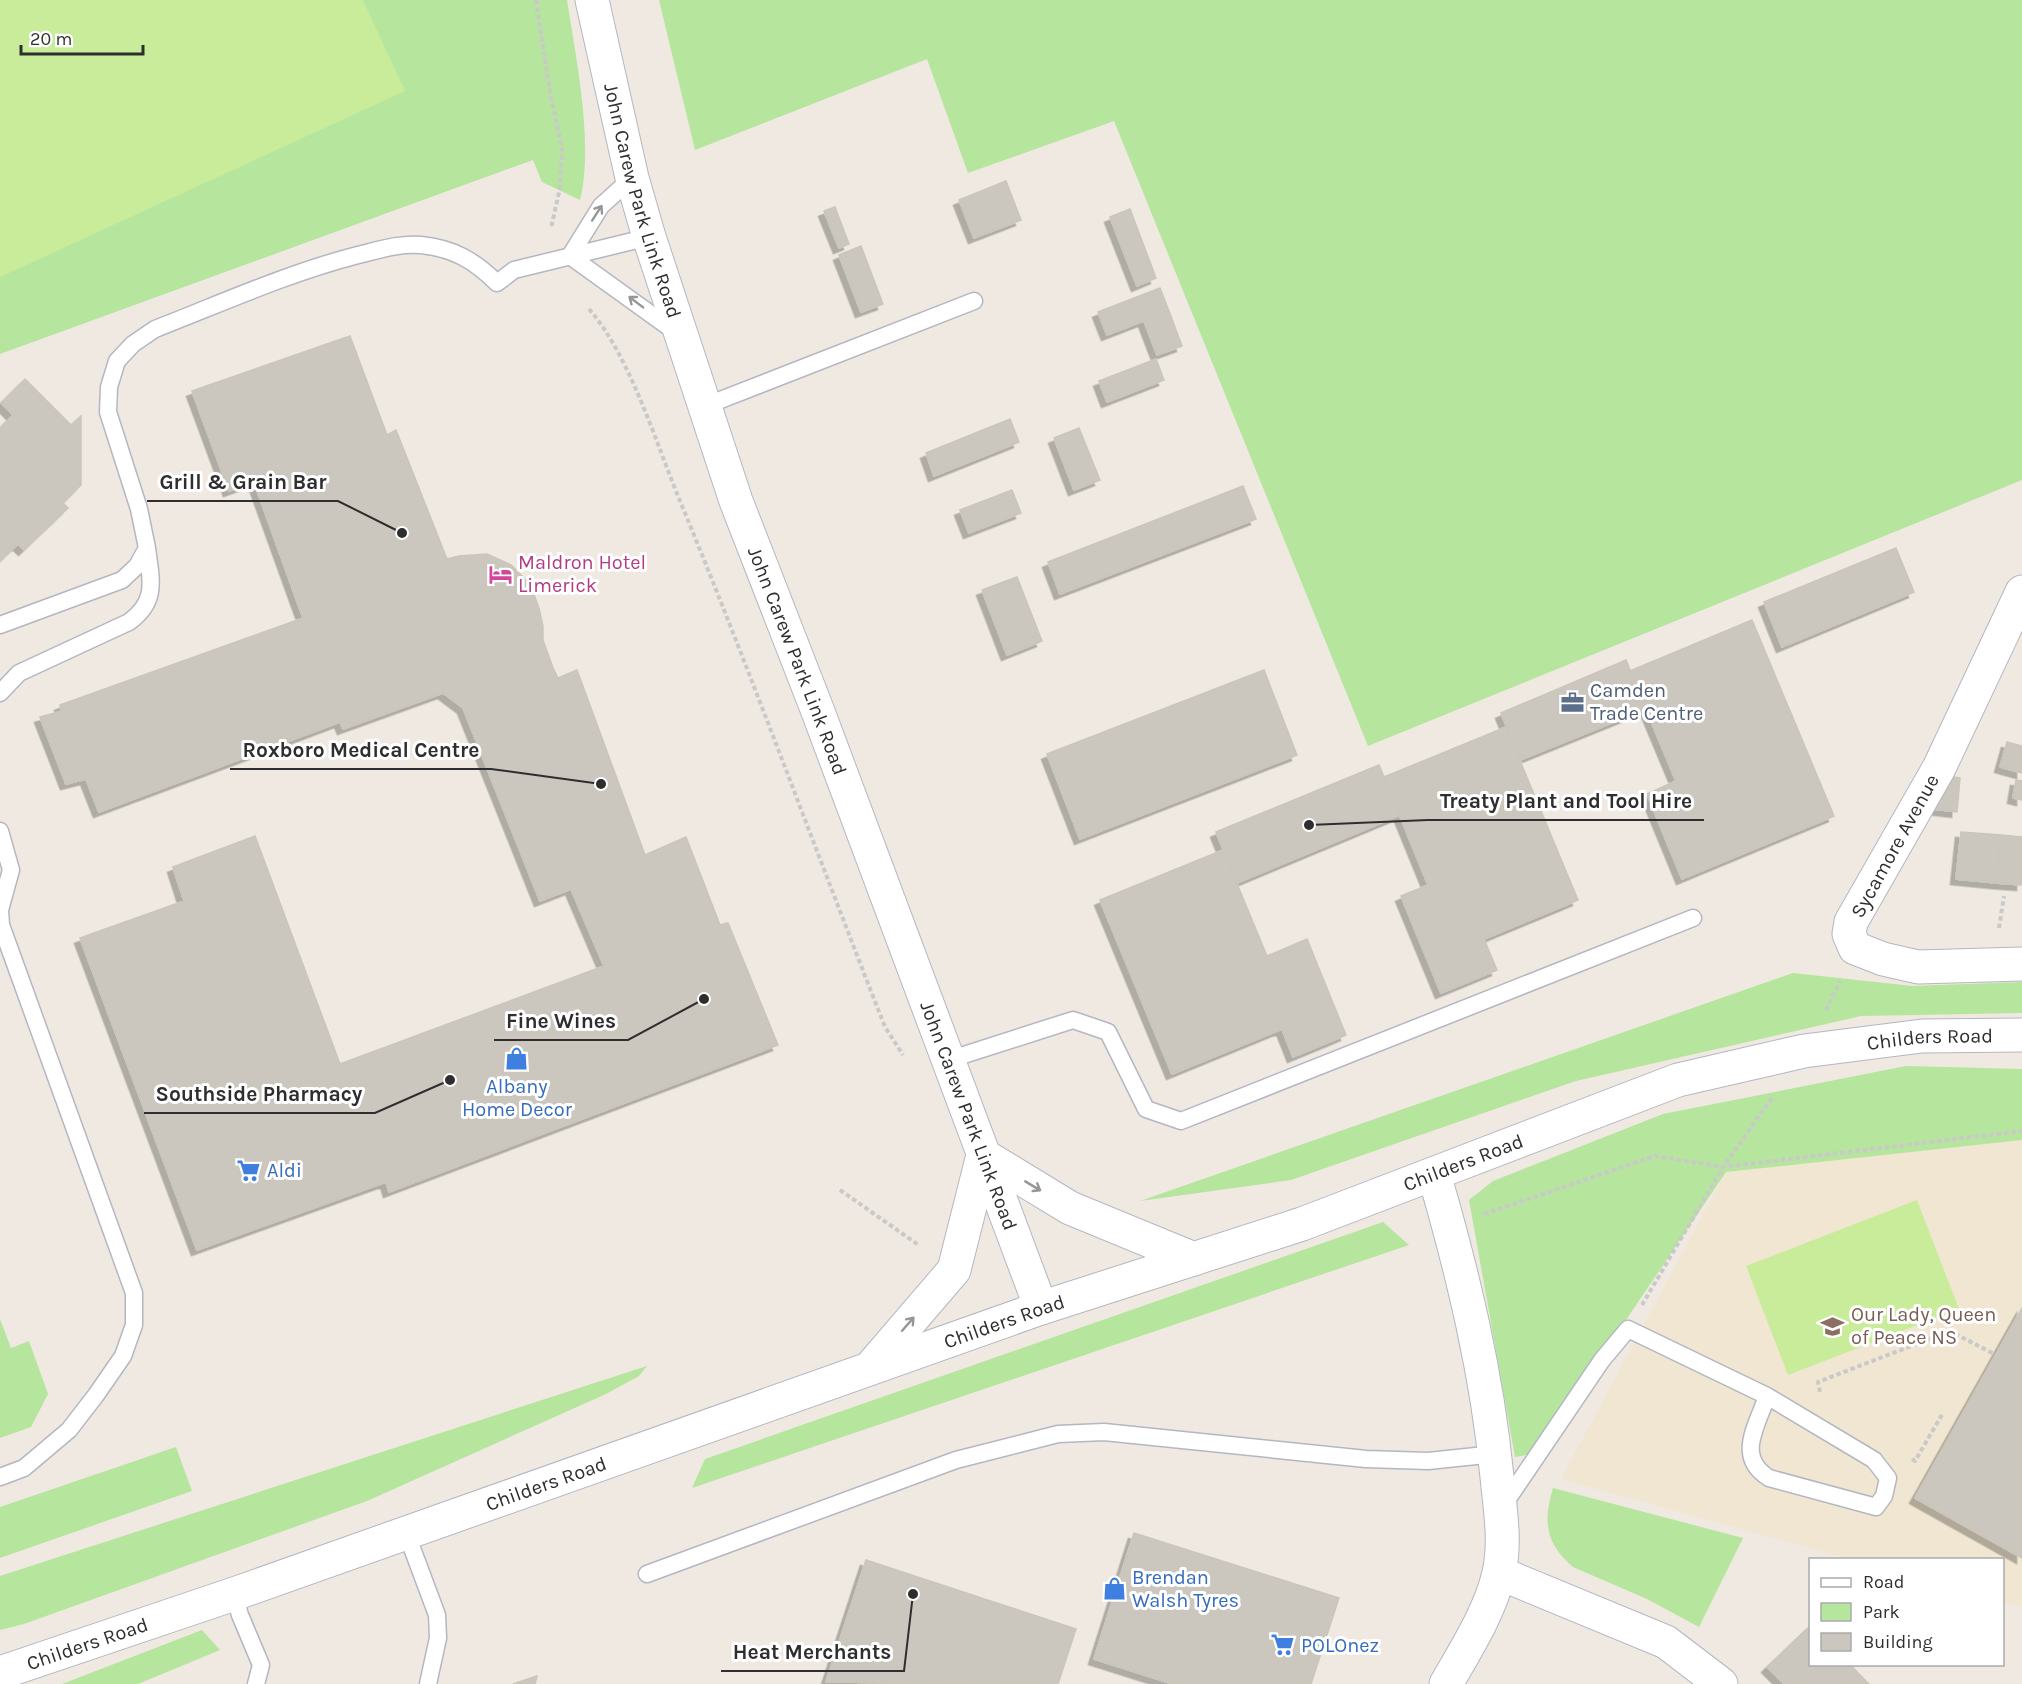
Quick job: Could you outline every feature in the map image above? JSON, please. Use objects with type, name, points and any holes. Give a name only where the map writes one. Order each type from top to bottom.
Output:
[{"type":"main road","name":"John Carew Park Link Road","points":[[592,0],[632,178],[735,501],[1041,1308]]},
{"type":"main road","name":"Sycamore Avenue","points":[[2022,592],[1939,768],[1851,922],[1849,934],[1855,948],[1883,959],[1918,967],[2022,964]]},
{"type":"main road","name":"Childers Road","points":[[0,1673],[234,1594],[1041,1308],[1302,1224],[1678,1080],[1804,1051],[1922,1036],[2022,1035]]},
{"type":"main road","points":[[870,1369],[954,1270],[983,1155],[1070,1208],[1194,1259]]},
{"type":"main road","points":[[1434,1174],[1479,1343],[1495,1454],[1503,1542],[1498,1573],[1484,1613],[1446,1684]]},
{"type":"main road","points":[[1498,1573],[1666,1642],[1721,1684]]},
{"type":"lane","points":[[564,257],[601,206],[632,178]]},
{"type":"lane","points":[[0,693],[19,673],[129,622],[141,613],[149,602],[150,574],[139,509],[108,412],[108,395],[117,361],[133,344],[155,329],[322,265],[395,246],[420,245],[462,255],[479,265],[497,283],[514,270],[649,237]]},
{"type":"lane","points":[[564,257],[682,338]]},
{"type":"lane","points":[[705,406],[974,301]]},
{"type":"lane","points":[[0,625],[122,580],[137,566],[147,548]]},
{"type":"lane","points":[[0,831],[11,870],[0,910],[1,925],[134,1293],[134,1326],[123,1356],[69,1430],[24,1468],[0,1477]]},
{"type":"lane","points":[[948,1060],[1073,1020],[1108,1032],[1146,1109],[1181,1121],[1693,918]]},
{"type":"lane","points":[[1500,1510],[1602,1360],[1628,1329],[1767,1396],[1874,1460],[1888,1478],[1884,1496],[1876,1507],[1769,1478],[1759,1472],[1751,1461],[1750,1447],[1767,1396]]},
{"type":"lane","points":[[647,1574],[956,1460],[1058,1434],[1104,1432],[1366,1460],[1428,1461],[1495,1454]]},
{"type":"lane","points":[[406,1532],[437,1615],[438,1638],[428,1684]]},
{"type":"lane","points":[[234,1594],[240,1615],[261,1665],[256,1684]]},
{"type":"path","points":[[536,0],[550,92],[562,149],[560,188],[551,226],[564,257],[568,285],[591,312],[621,359],[692,530],[885,1027],[905,1057],[948,1060]]},
{"type":"path","points":[[1628,1329],[1723,1167],[1804,1051],[1855,948]]},
{"type":"path","points":[[1449,1226],[1655,1156],[1723,1167],[2022,1131]]},
{"type":"path","points":[[1820,1395],[1818,1382],[1950,1331],[1996,1355]]},
{"type":"path","points":[[1906,1455],[1916,1461],[1943,1413]]},
{"type":"shaded area","name":"Our Lady, Queen of Peace NS","points":[[2022,1140],[2022,1607],[2004,1602],[2004,1558],[1845,1558],[1561,1479],[1726,1172]]},
{"type":"green space","points":[[0,0],[567,0],[579,74],[584,127],[584,178],[580,200],[542,182],[533,160],[0,354]]},
{"type":"green space","points":[[0,0],[363,0],[405,91],[0,277]]},
{"type":"green space","points":[[659,0],[2022,0],[2022,480],[1368,746],[1114,121],[968,173],[927,59],[695,150]]},
{"type":"green space","points":[[1793,973],[1912,986],[2022,982],[2022,1013],[1861,1016],[1576,1081],[1291,1180],[1140,1201]]},
{"type":"green space","points":[[1906,1066],[2022,1069],[2022,1140],[1726,1172],[1536,1453],[1515,1457],[1469,1200],[1493,1181],[1663,1114]]},
{"type":"green space","points":[[1917,1200],[1959,1309],[1788,1375],[1746,1266]]},
{"type":"green space","points":[[1383,1222],[1409,1245],[692,1488],[705,1459]]},
{"type":"green space","points":[[0,1319],[11,1348],[29,1341],[48,1394],[31,1427],[0,1438]]},
{"type":"green space","points":[[647,1366],[639,1376],[606,1394],[367,1501],[24,1624],[0,1630],[0,1576]]},
{"type":"green space","points":[[176,1447],[192,1491],[0,1558],[0,1507]]},
{"type":"green space","points":[[1553,1488],[1743,1538],[1699,1627],[1647,1599],[1573,1567],[1557,1549],[1549,1531],[1548,1511]]},
{"type":"green space","points":[[202,1630],[220,1650],[138,1684],[62,1684]]},
{"type":"building","points":[[1006,181],[1021,220],[974,238],[959,200]]},
{"type":"building","points":[[835,207],[849,244],[839,248],[824,211]]},
{"type":"building","points":[[1130,209],[1156,278],[1137,286],[1110,217]]},
{"type":"building","points":[[861,246],[883,304],[861,312],[839,255]]},
{"type":"building","points":[[1160,288],[1169,311],[1107,335],[1098,312]]},
{"type":"building","points":[[1169,311],[1182,346],[1157,355],[1144,321]]},
{"type":"building","points":[[350,336],[387,435],[396,430],[447,559],[487,554],[511,565],[530,584],[539,608],[543,640],[553,668],[558,678],[577,670],[645,855],[686,837],[720,925],[728,923],[778,1045],[389,1192],[386,1182],[197,1250],[80,938],[184,901],[173,867],[255,836],[340,1064],[604,966],[571,889],[540,901],[463,708],[443,693],[343,729],[340,722],[99,812],[86,779],[66,784],[40,717],[62,711],[60,705],[303,618],[254,482],[229,491],[192,391]]},
{"type":"building","points":[[1156,359],[1164,380],[1107,402],[1099,381]]},
{"type":"building","points":[[25,379],[71,425],[81,416],[81,485],[63,503],[68,508],[24,550],[18,544],[0,561],[0,428],[13,415],[1,403]]},
{"type":"building","points":[[1010,419],[1019,442],[934,476],[926,453]]},
{"type":"building","points":[[1079,428],[1100,480],[1074,490],[1054,438]]},
{"type":"building","points":[[1243,486],[1256,519],[1060,594],[1048,562]]},
{"type":"building","points":[[1012,490],[1021,513],[969,533],[960,510]]},
{"type":"building","points":[[1896,548],[1914,592],[1782,647],[1764,602]]},
{"type":"building","points":[[1017,577],[1042,641],[1007,655],[982,590]]},
{"type":"building","points":[[1752,620],[1834,816],[1682,879],[1647,794],[1676,781],[1630,671]]},
{"type":"building","points":[[1626,660],[1646,709],[1520,760],[1501,713]]},
{"type":"building","points":[[1264,670],[1297,755],[1080,839],[1047,754]]},
{"type":"building","points":[[1506,727],[1578,900],[1484,939],[1497,970],[1441,993],[1401,896],[1428,885],[1384,777]]},
{"type":"building","points":[[2007,742],[2022,746],[2022,773],[2000,767]]},
{"type":"building","points":[[1379,765],[1400,815],[1237,883],[1216,832]]},
{"type":"building","points":[[1947,776],[1960,778],[1957,812],[1932,809]]},
{"type":"building","points":[[2016,780],[2022,781],[2022,800],[2013,798]]},
{"type":"building","points":[[1961,832],[2001,835],[1996,883],[1956,879]]},
{"type":"building","points":[[2001,835],[2022,837],[2022,885],[1996,883]]},
{"type":"building","points":[[1223,850],[1267,956],[1307,939],[1346,1035],[1293,1057],[1282,1029],[1172,1074],[1100,900]]},
{"type":"building","points":[[2022,1308],[2022,1558],[1915,1498]]},
{"type":"building","points":[[1134,1533],[1339,1598],[1311,1684],[1173,1684],[1094,1659]]},
{"type":"building","points":[[866,1560],[1076,1629],[1058,1684],[826,1682]]},
{"type":"building","points":[[1809,1627],[1809,1666],[1817,1666],[1799,1684],[1784,1684],[1767,1667]]},
{"type":"building","points":[[1817,1666],[1852,1666],[1858,1673],[1847,1684],[1799,1684]]},
{"type":"building","points":[[1858,1673],[1869,1684],[1847,1684]]},
{"type":"building","points":[[537,1676],[535,1684],[513,1684]]},
{"type":"place","name":"Grill & Grain Bar","points":[[402,533]]},
{"type":"place","name":"Maldron Hotel Limerick","points":[[500,574]]},
{"type":"place","name":"Camden Trade Centre","points":[[1572,702]]},
{"type":"place","name":"Roxboro Medical Centre","points":[[601,784]]},
{"type":"place","name":"Treaty Plant and Tool Hire","points":[[1309,825]]},
{"type":"place","name":"Fine Wines","points":[[704,999]]},
{"type":"place","name":"Albany Home Decor","points":[[517,1059]]},
{"type":"place","name":"Southside Pharmacy","points":[[450,1080]]},
{"type":"place","name":"Aldi","points":[[249,1170]]},
{"type":"place","name":"Our Lady, Queen of Peace NS","points":[[1833,1326]]},
{"type":"place","name":"Brendan Walsh Tyres","points":[[1114,1589]]},
{"type":"place","name":"Heat Merchants","points":[[913,1594]]},
{"type":"place","name":"POLOnez","points":[[1283,1645]]}]
